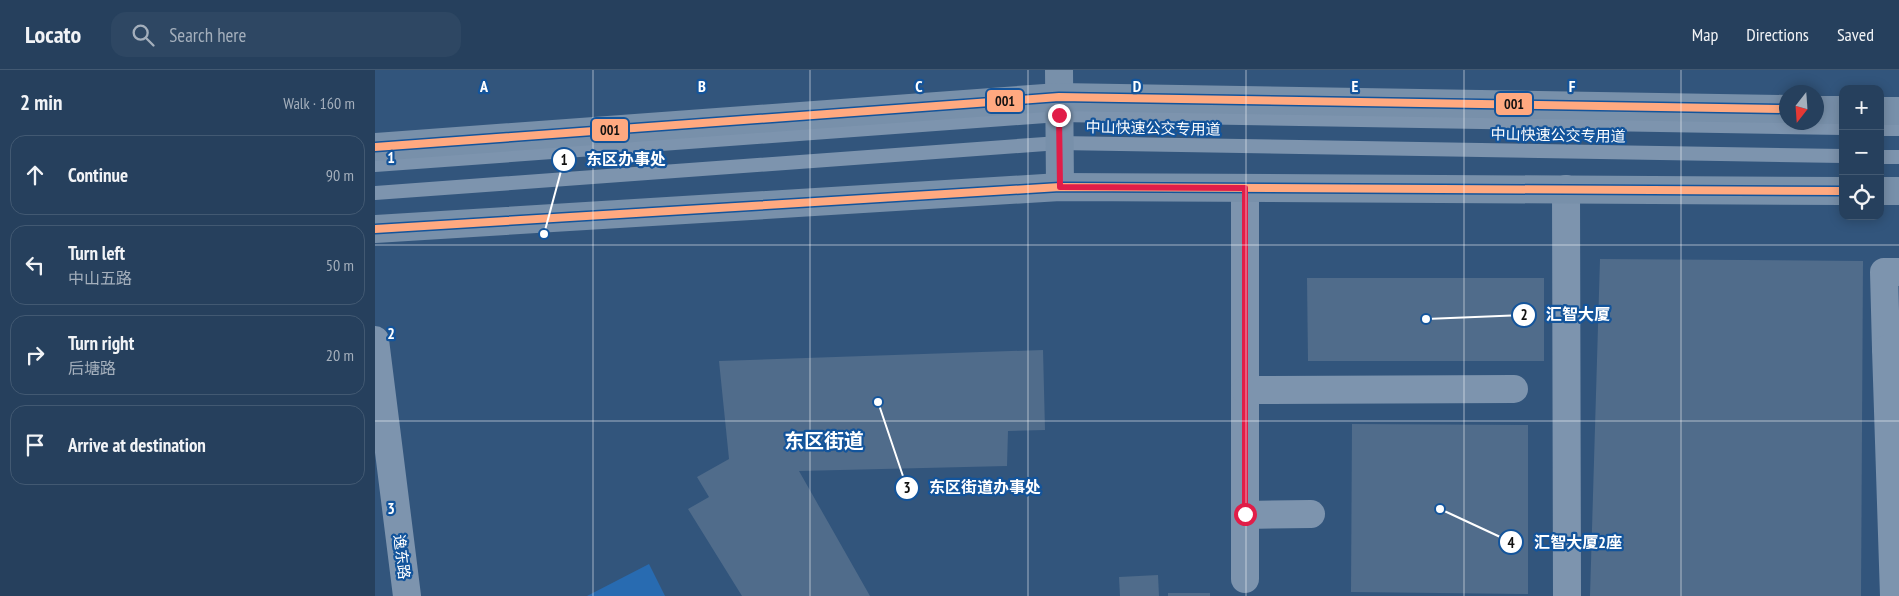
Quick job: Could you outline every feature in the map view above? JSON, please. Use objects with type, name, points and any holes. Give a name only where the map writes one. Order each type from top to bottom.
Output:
[{"type":"main road","points":[[1059,70],[1060,187]]},
{"type":"main road","points":[[375,147],[1059,106],[1779,109]]},
{"type":"main road","points":[[1824,110],[1839,110]]},
{"type":"main road","points":[[1884,111],[1899,111]]},
{"type":"main road","points":[[375,229],[1060,187],[1839,191]]},
{"type":"main road","points":[[1884,191],[1899,192]]},
{"type":"street","points":[[1245,188],[1245,579]]},
{"type":"street","points":[[1566,189],[1567,596]]},
{"type":"street","points":[[1894,596],[1893,349],[1884,272],[1899,272]]},
{"type":"street","name":"逸东路","points":[[375,340],[377,389],[407,596]]},
{"type":"street","points":[[1245,390],[1514,389]]},
{"type":"street","points":[[1245,514],[1311,514]]},
{"type":"lane","name":"中山快速公交专用道","points":[[375,165],[1059,106],[1839,128]]},
{"type":"lane","points":[[1884,129],[1899,129]]},
{"type":"lane","name":"中山快速公交专用道","points":[[375,193],[1059,143],[1839,156]]},
{"type":"lane","points":[[1884,156],[1899,157]]},
{"type":"shaded area","points":[[649,564],[665,596],[587,596]]},
{"type":"building","points":[[1600,259],[1863,261],[1861,596],[1590,596]]},
{"type":"building","points":[[1307,278],[1544,278],[1544,361],[1308,361]]},
{"type":"building","points":[[1043,350],[1045,430],[1008,431],[1007,466],[799,471],[870,596],[742,596],[688,509],[709,497],[697,477],[729,459],[719,361]]},
{"type":"building","points":[[1352,424],[1528,425],[1528,594],[1351,592]]},
{"type":"building","points":[[1158,575],[1159,596],[1120,596],[1119,577]]},
{"type":"building","points":[[1168,593],[1210,593],[1210,596],[1168,596]]},
{"type":"transit line","name":"001","points":[[375,147],[1059,97],[1779,109]]},
{"type":"transit line","name":"001","points":[[375,229],[1060,187],[1839,191]]},
{"type":"place","name":"东区办事处","points":[[544,234]]},
{"type":"place","name":"汇智大厦","points":[[1426,319]]},
{"type":"place","name":"东区街道办事处","points":[[878,402]]},
{"type":"place","name":"汇智大厦2座","points":[[1440,509]]},
{"type":"district","name":"东区街道","points":[[824,441]]},
{"type":"route","points":[[1059,115],[1060,187],[1245,188],[1245,514]]}]
